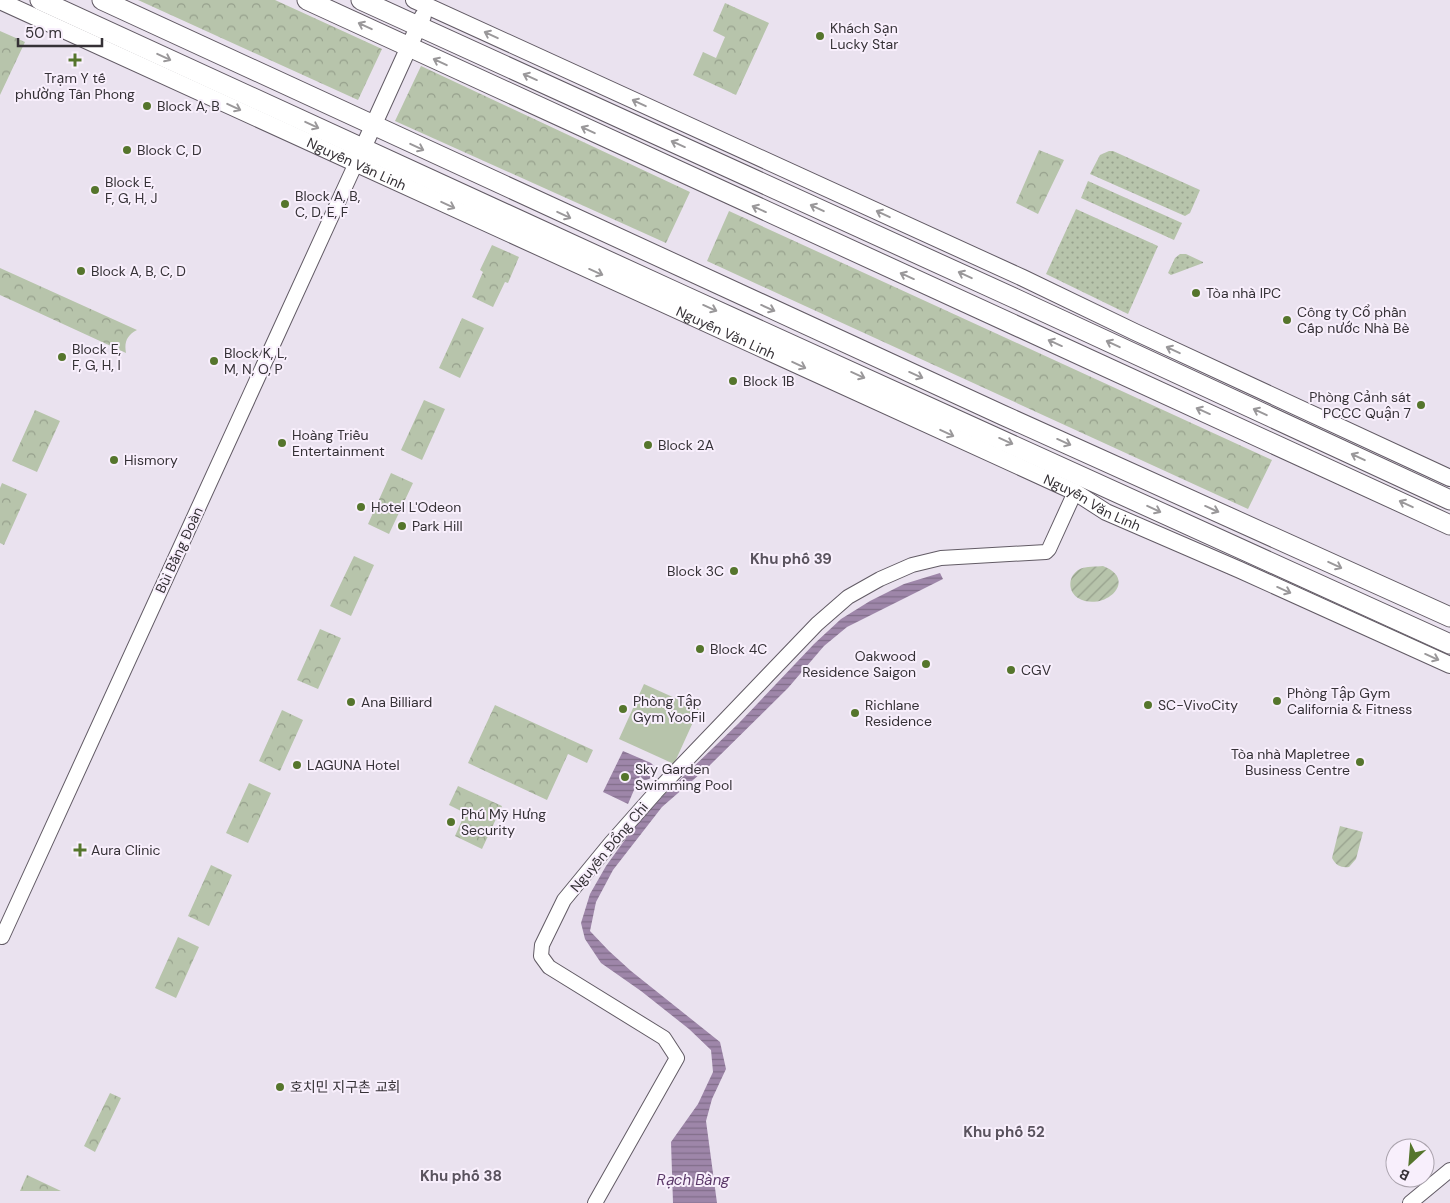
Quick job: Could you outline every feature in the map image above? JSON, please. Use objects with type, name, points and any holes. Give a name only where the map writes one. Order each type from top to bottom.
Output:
[{"type":"highway","points":[[102,0],[372,127],[1450,617]]},
{"type":"highway","points":[[307,0],[1450,525]]},
{"type":"highway","points":[[361,0],[1014,298],[1450,500]]},
{"type":"highway","name":"Nguyễn Văn Linh","points":[[47,9],[359,155],[678,293],[1244,561],[1450,644]]},
{"type":"main road","name":"Nguyễn Văn Linh","points":[[0,1],[47,9]]},
{"type":"main road","points":[[359,155],[418,26],[424,2],[1023,278],[1450,478]]},
{"type":"main road","points":[[1014,298],[1023,278]]},
{"type":"main road","name":"Nguyễn Văn Linh","points":[[1244,561],[1450,665]]},
{"type":"street","name":"Bùi Bằng Đoàn","points":[[2,937],[359,155]]},
{"type":"street","name":"Nguyễn Đổng Chi","points":[[595,1203],[677,1058],[664,1038],[548,968],[540,956],[542,946],[564,900],[656,792],[817,624],[848,597],[880,579],[912,565],[941,558],[1046,552],[1078,483]]},
{"type":"street","points":[[1410,1203],[1450,1170]]},
{"type":"green space","points":[[138,0],[275,0],[382,49],[358,100]]},
{"type":"green space","points":[[725,3],[769,23],[736,95],[693,75],[703,52],[716,58],[725,37],[713,31]]},
{"type":"green space","points":[[0,31],[25,42],[0,95]]},
{"type":"green space","points":[[421,66],[690,192],[666,243],[395,121]]},
{"type":"green space","points":[[1039,150],[1064,160],[1038,214],[1016,203]]},
{"type":"green space","points":[[1113,151],[1200,190],[1190,213],[1185,216],[1090,174],[1100,155]]},
{"type":"green space","points":[[1088,181],[1182,223],[1174,240],[1081,198]]},
{"type":"green space","points":[[1076,209],[1158,246],[1128,314],[1046,274]]},
{"type":"green space","points":[[729,211],[1272,460],[1248,509],[707,261]]},
{"type":"green space","points":[[492,245],[519,257],[508,283],[505,282],[493,307],[472,297],[483,272],[480,270]]},
{"type":"green space","points":[[1180,254],[1186,254],[1203,263],[1171,275],[1168,273],[1175,258]]},
{"type":"green space","points":[[0,268],[137,330],[127,339],[125,345],[126,353],[0,295]]},
{"type":"green space","points":[[462,318],[484,328],[460,378],[439,368]]},
{"type":"green space","points":[[424,400],[445,409],[422,460],[401,450]]},
{"type":"green space","points":[[35,410],[60,421],[37,472],[12,461]]},
{"type":"green space","points":[[391,473],[413,483],[389,534],[368,524]]},
{"type":"green space","points":[[2,483],[27,494],[4,545],[0,543],[0,488]]},
{"type":"green space","points":[[354,556],[374,565],[351,616],[330,606]]},
{"type":"green space","points":[[1103,566],[1114,572],[1118,579],[1118,586],[1114,593],[1107,598],[1088,602],[1074,595],[1070,583],[1076,572],[1085,567]]},
{"type":"green space","points":[[320,629],[341,638],[318,689],[297,680]]},
{"type":"green space","points":[[644,684],[699,709],[674,764],[619,739]]},
{"type":"green space","points":[[495,705],[593,750],[587,763],[568,754],[547,800],[468,763]]},
{"type":"green space","points":[[282,710],[303,720],[280,771],[259,761]]},
{"type":"green space","points":[[249,783],[271,793],[248,843],[226,833]]},
{"type":"green space","points":[[458,786],[502,806],[482,849],[455,836],[465,813],[449,805]]},
{"type":"green space","points":[[1340,826],[1363,832],[1356,859],[1349,867],[1339,866],[1332,858]]},
{"type":"green space","points":[[211,865],[232,875],[209,926],[188,916]]},
{"type":"green space","points":[[178,937],[199,947],[176,998],[155,988]]},
{"type":"green space","points":[[110,1093],[121,1098],[95,1152],[84,1146]]},
{"type":"green space","points":[[27,1175],[61,1191],[20,1191]]},
{"type":"water","name":"Rạch Bàng","points":[[940,573],[943,579],[847,627],[824,646],[788,688],[708,767],[662,807],[613,870],[596,902],[590,931],[631,971],[720,1042],[726,1069],[712,1099],[706,1121],[717,1203],[673,1203],[671,1142],[698,1104],[713,1072],[711,1050],[689,1029],[641,991],[601,963],[585,939],[581,923],[590,894],[606,866],[632,830],[661,798],[739,723],[814,644],[841,619],[870,601],[904,584]]},
{"type":"water","name":"Sky Garden Swimming Pool","points":[[623,751],[651,763],[655,769],[654,774],[647,780],[640,776],[628,804],[603,792]]},
{"type":"place","name":"Khách Sạn Lucky Star","points":[[820,36]]},
{"type":"place","name":"Trạm Y tế phường Tân Phong","points":[[75,60]]},
{"type":"place","name":"Block A, B","points":[[147,106]]},
{"type":"place","name":"Block C, D","points":[[127,150]]},
{"type":"place","name":"Block E, F, G, H, J","points":[[95,190]]},
{"type":"place","name":"Block A, B, C, D, E, F","points":[[285,204]]},
{"type":"place","name":"Block A, B, C, D","points":[[81,271]]},
{"type":"place","name":"Tòa nhà IPC","points":[[1196,293]]},
{"type":"place","name":"Công ty Cổ phần Cấp nước Nhà Bè","points":[[1287,320]]},
{"type":"place","name":"Block E, F, G, H, I","points":[[62,357]]},
{"type":"place","name":"Block K, L, M, N, O, P","points":[[214,361]]},
{"type":"place","name":"Block 1B","points":[[733,381]]},
{"type":"place","name":"Phòng Cảnh sát PCCC Quận 7","points":[[1421,405]]},
{"type":"place","name":"Hoàng Triều Entertainment","points":[[282,443]]},
{"type":"place","name":"Block 2A","points":[[648,445]]},
{"type":"place","name":"Hismory","points":[[114,460]]},
{"type":"place","name":"Hotel L'Odeon","points":[[361,507]]},
{"type":"place","name":"Park Hill","points":[[402,526]]},
{"type":"place","name":"Block 3C","points":[[734,571]]},
{"type":"place","name":"Block 4C","points":[[700,649]]},
{"type":"place","name":"Oakwood Residence Saigon","points":[[926,664]]},
{"type":"place","name":"CGV","points":[[1011,670]]},
{"type":"place","name":"Phòng Tập Gym California & Fitness","points":[[1277,701]]},
{"type":"place","name":"Ana Billiard","points":[[351,702]]},
{"type":"place","name":"SC-VivoCity","points":[[1148,705]]},
{"type":"place","name":"Phòng Tập Gym YooFil","points":[[623,709]]},
{"type":"place","name":"Richlane Residence","points":[[855,713]]},
{"type":"place","name":"Tòa nhà Mapletree Business Centre","points":[[1360,762]]},
{"type":"place","name":"LAGUNA Hotel","points":[[297,765]]},
{"type":"place","name":"Sky Garden Swimming Pool","points":[[625,777]]},
{"type":"place","name":"Phú Mỹ Hưng Security","points":[[451,822]]},
{"type":"place","name":"Aura Clinic","points":[[80,850]]},
{"type":"place","name":"호치민 지구촌 교회","points":[[280,1087]]},
{"type":"district","name":"Khu phố 39","points":[[791,559]]},
{"type":"district","name":"Khu phố 52","points":[[1004,1132]]},
{"type":"district","name":"Khu phố 38","points":[[461,1176]]}]
